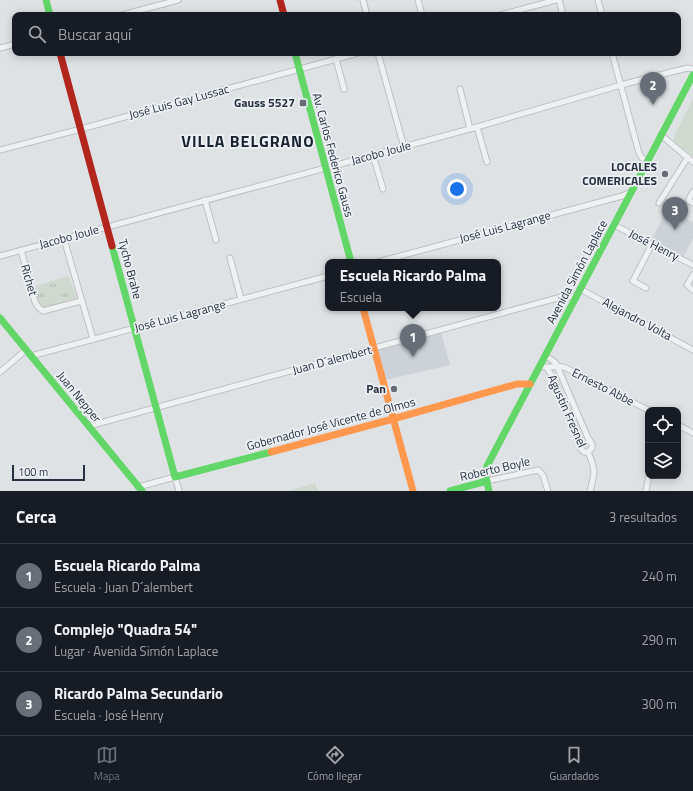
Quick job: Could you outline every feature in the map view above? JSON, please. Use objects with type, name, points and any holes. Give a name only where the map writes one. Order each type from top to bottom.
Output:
[{"type":"main road","points":[[46,0],[49,12]]},
{"type":"main road","points":[[280,0],[283,12]]},
{"type":"main road","name":"Tycho Brahe","points":[[61,56],[175,477]]},
{"type":"main road","name":"Av. Carlos Federico Gauss","points":[[296,56],[350,259]]},
{"type":"main road","name":"Avenida Simón Laplace","points":[[489,491],[485,474],[486,469],[530,384],[544,367],[545,356],[693,75]]},
{"type":"main road","points":[[364,311],[413,491]]},
{"type":"main road","name":"Juan Nepper","points":[[1,320],[140,489]]},
{"type":"main road","name":"Gobernador José Vicente de Olmos","points":[[175,477],[393,419],[517,384],[530,384]]},
{"type":"main road","name":"Roberto Boyle","points":[[450,491],[487,481]]},
{"type":"street","points":[[133,12],[176,0]]},
{"type":"street","points":[[363,0],[366,12]]},
{"type":"street","points":[[418,0],[421,12]]},
{"type":"street","points":[[512,12],[558,0],[562,12]]},
{"type":"street","points":[[598,0],[601,12]]},
{"type":"street","points":[[0,48],[12,45]]},
{"type":"street","name":"José Luis Gay Lussac","points":[[0,150],[347,56]]},
{"type":"street","points":[[379,56],[404,147]]},
{"type":"street","points":[[613,56],[639,153],[647,162]]},
{"type":"street","points":[[336,59],[344,89]]},
{"type":"street","name":"Jacobo Joule","points":[[0,256],[478,127],[621,85],[688,68],[693,69]]},
{"type":"street","points":[[460,89],[470,129]]},
{"type":"street","points":[[478,127],[487,162]]},
{"type":"street","points":[[661,135],[693,162]]},
{"type":"street","points":[[373,155],[383,189]]},
{"type":"street","points":[[659,203],[688,157]]},
{"type":"street","name":"José Luis Lagrange","points":[[389,259],[622,196],[631,192]]},
{"type":"street","points":[[693,192],[689,199],[693,204]]},
{"type":"street","points":[[205,200],[216,240]]},
{"type":"street","name":"José Henry","points":[[614,225],[693,265]]},
{"type":"street","points":[[64,238],[93,339]]},
{"type":"street","points":[[646,288],[633,281],[652,244]]},
{"type":"street","name":"Richet","points":[[21,250],[35,302],[39,308],[44,311],[81,301]]},
{"type":"street","points":[[230,258],[241,299]]},
{"type":"street","points":[[693,275],[687,284],[693,290]]},
{"type":"street","name":"José Luis Lagrange","points":[[31,356],[325,277]]},
{"type":"street","name":"Alejandro Volta","points":[[580,289],[693,350]]},
{"type":"street","name":"Juan D´alembert","points":[[88,426],[561,297],[569,296],[576,298]]},
{"type":"street","points":[[0,372],[26,350]]},
{"type":"street","name":"Ernesto Abbe","points":[[545,356],[555,362],[558,366]]},
{"type":"street","name":"Agustin Fresnel","points":[[558,366],[588,438],[592,444],[591,449],[588,452]]},
{"type":"street","name":"Ernesto Abbe","points":[[544,367],[564,367],[645,408]]},
{"type":"street","name":"Agustin Fresnel","points":[[544,367],[552,376],[580,440],[581,449],[584,452],[588,452]]},
{"type":"street","points":[[681,427],[693,433]]},
{"type":"street","name":"Agustin Fresnel","points":[[588,452],[594,470],[590,491]]},
{"type":"street","name":"Roberto Boyle","points":[[487,481],[538,470],[543,475],[548,491]]},
{"type":"street","name":"Gobernador José Vicente de Olmos","points":[[140,489],[175,477]]},
{"type":"street","name":"Tycho Brahe","points":[[175,477],[179,491]]},
{"type":"street","points":[[646,491],[648,479]]},
{"type":"shaded area","points":[[667,209],[693,222],[693,238],[683,258],[651,242]]},
{"type":"shaded area","points":[[441,332],[450,365],[385,380],[377,350]]},
{"type":"green space","points":[[693,98],[693,156],[675,142],[674,139]]},
{"type":"green space","points":[[69,276],[77,298],[44,308],[39,304],[35,286]]},
{"type":"green space","points":[[315,483],[318,491],[289,491]]},
{"type":"traffic: fast","points":[[46,0],[49,12]]},
{"type":"traffic: fast","points":[[296,56],[350,259]]},
{"type":"traffic: fast","points":[[489,491],[485,474],[487,466],[693,75]]},
{"type":"traffic: fast","points":[[112,246],[175,477],[271,452]]},
{"type":"traffic: fast","points":[[0,318],[142,491]]},
{"type":"traffic: fast","points":[[450,491],[487,481]]},
{"type":"traffic: slow","points":[[364,311],[413,491]]},
{"type":"traffic: slow","points":[[271,452],[517,384],[530,384]]},
{"type":"traffic: jam","points":[[280,0],[283,12]]},
{"type":"traffic: jam","points":[[61,56],[112,246]]},
{"type":"place","name":"Gauss 5527","points":[[303,103]]},
{"type":"place","name":"Complejo \"Quadra 54\"","points":[[653,105]]},
{"type":"place","name":"LOCALES COMERICALES","points":[[665,174]]},
{"type":"place","name":"Ricardo Palma Secundario","points":[[675,230]]},
{"type":"place","name":"Escuela Ricardo Palma","points":[[413,357]]},
{"type":"place","name":"Pan","points":[[394,389]]},
{"type":"district","name":"VILLA BELGRANO","points":[[248,141]]}]
